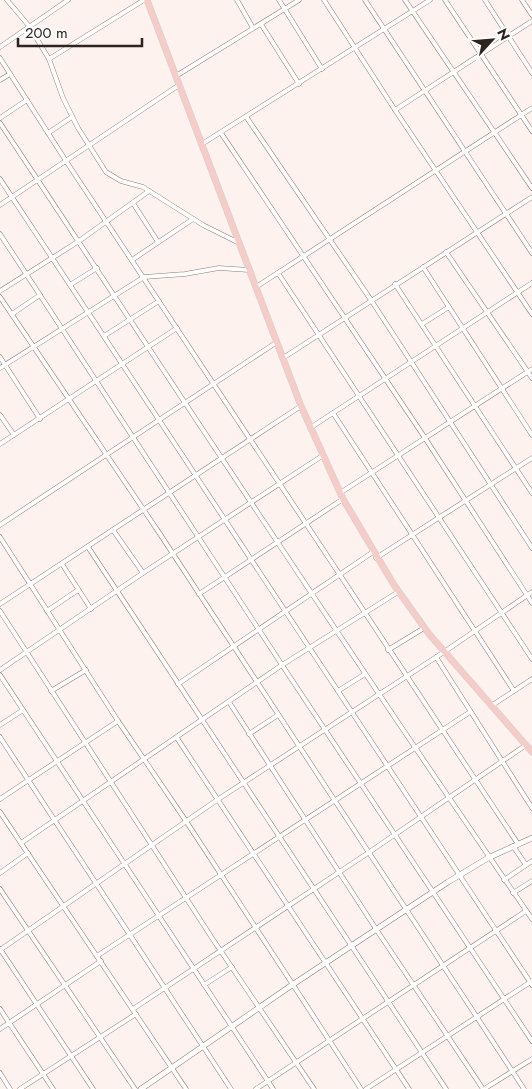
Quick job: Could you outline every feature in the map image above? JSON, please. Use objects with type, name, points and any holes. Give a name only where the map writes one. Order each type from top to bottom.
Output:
[{"type":"main road","points":[[145,0],[202,144],[300,406],[343,499],[398,592],[424,628],[532,752]]},
{"type":"street","points":[[6,0],[29,26],[49,59],[72,117],[89,146],[111,177],[150,191],[193,218],[239,243]]},
{"type":"street","points":[[0,47],[68,0]]},
{"type":"street","points":[[49,59],[145,0]]},
{"type":"street","points":[[237,0],[253,28]]},
{"type":"street","points":[[279,0],[322,69]]},
{"type":"street","points":[[176,76],[299,0]]},
{"type":"street","points":[[324,0],[395,110],[532,314]]},
{"type":"street","points":[[365,0],[423,91],[532,253]]},
{"type":"street","points":[[405,0],[532,188]]},
{"type":"street","points":[[202,144],[247,118],[430,0]]},
{"type":"street","points":[[446,0],[532,131]]},
{"type":"street","points":[[485,0],[532,72]]},
{"type":"street","points":[[522,0],[532,15]]},
{"type":"street","points":[[395,110],[532,21]]},
{"type":"street","points":[[260,24],[299,84]]},
{"type":"street","points":[[0,58],[475,782],[526,865]]},
{"type":"street","points":[[0,80],[10,74]]},
{"type":"street","points":[[0,205],[179,85]]},
{"type":"street","points":[[0,118],[27,100]]},
{"type":"street","points":[[256,287],[532,108]]},
{"type":"street","points":[[48,133],[72,117]]},
{"type":"street","points":[[247,118],[371,300],[532,548]]},
{"type":"street","points":[[0,123],[224,458],[448,800],[532,919]]},
{"type":"street","points":[[221,134],[425,438],[464,501],[532,603]]},
{"type":"street","points":[[0,179],[532,983],[366,1089]]},
{"type":"street","points":[[0,291],[79,241],[150,191]]},
{"type":"street","points":[[283,358],[317,334],[532,197]]},
{"type":"street","points":[[132,203],[158,242]]},
{"type":"street","points":[[132,260],[193,218]]},
{"type":"street","points":[[0,234],[134,436],[282,665],[532,1041]]},
{"type":"street","points":[[446,252],[530,370],[532,378]]},
{"type":"street","points":[[423,267],[532,435]]},
{"type":"street","points":[[70,285],[97,268]]},
{"type":"street","points":[[0,368],[87,311],[144,277],[191,273],[219,268],[249,270]]},
{"type":"street","points":[[278,273],[532,659]]},
{"type":"street","points":[[310,428],[532,283]]},
{"type":"street","points":[[395,284],[532,492]]},
{"type":"street","points":[[12,314],[40,295]]},
{"type":"street","points":[[0,297],[234,646],[405,910],[524,1089]]},
{"type":"street","points":[[104,336],[159,301]]},
{"type":"street","points":[[422,324],[449,307]]},
{"type":"street","points":[[0,444],[177,328]]},
{"type":"street","points":[[0,525],[277,342]]},
{"type":"street","points":[[0,358],[40,419]]},
{"type":"street","points":[[340,493],[530,370]]},
{"type":"street","points":[[0,604],[224,458],[300,406]]},
{"type":"street","points":[[333,413],[473,632],[514,691]]},
{"type":"street","points":[[0,414],[14,435]]},
{"type":"street","points":[[0,670],[60,631],[142,573],[322,456]]},
{"type":"street","points":[[178,684],[340,575],[411,535],[532,458]]},
{"type":"street","points":[[199,594],[343,499]]},
{"type":"street","points":[[113,530],[142,573]]},
{"type":"street","points":[[0,537],[118,721],[256,927],[361,1089]]},
{"type":"street","points":[[88,547],[446,1089]]},
{"type":"street","points":[[62,564],[91,609]]},
{"type":"street","points":[[47,611],[78,590]]},
{"type":"street","points":[[21,843],[282,665],[398,592]]},
{"type":"street","points":[[93,1089],[0,949],[217,800],[379,695],[532,592]]},
{"type":"street","points":[[0,611],[220,950],[314,1089]]},
{"type":"street","points":[[388,650],[424,628]]},
{"type":"street","points":[[436,657],[532,808]]},
{"type":"street","points":[[52,692],[86,670]]},
{"type":"street","points":[[338,690],[365,674]]},
{"type":"street","points":[[0,675],[273,1089]]},
{"type":"street","points":[[491,706],[532,678]]},
{"type":"street","points":[[228,702],[376,930],[483,1089],[532,1059]]},
{"type":"street","points":[[0,725],[23,710]]},
{"type":"street","points":[[97,956],[470,712]]},
{"type":"street","points":[[249,734],[278,715]]},
{"type":"street","points":[[0,799],[118,721]]},
{"type":"street","points":[[0,737],[231,1089]]},
{"type":"street","points":[[177,738],[252,855],[409,1089]]},
{"type":"street","points":[[132,1009],[475,782],[526,745]]},
{"type":"street","points":[[0,812],[186,1089]]},
{"type":"street","points":[[141,1089],[258,1007],[434,891],[488,858],[532,838]]},
{"type":"street","points":[[0,873],[28,854]]},
{"type":"street","points":[[504,880],[532,861]]},
{"type":"street","points":[[513,893],[532,881]]},
{"type":"street","points":[[0,889],[135,1089]]},
{"type":"street","points":[[256,1089],[526,911]]},
{"type":"street","points":[[0,1028],[38,1005],[101,962]]},
{"type":"street","points":[[204,985],[232,967]]},
{"type":"street","points":[[0,1009],[53,1089]]},
{"type":"street","points":[[20,1089],[136,1014]]},
{"type":"street","points":[[0,1073],[10,1089]]}]
